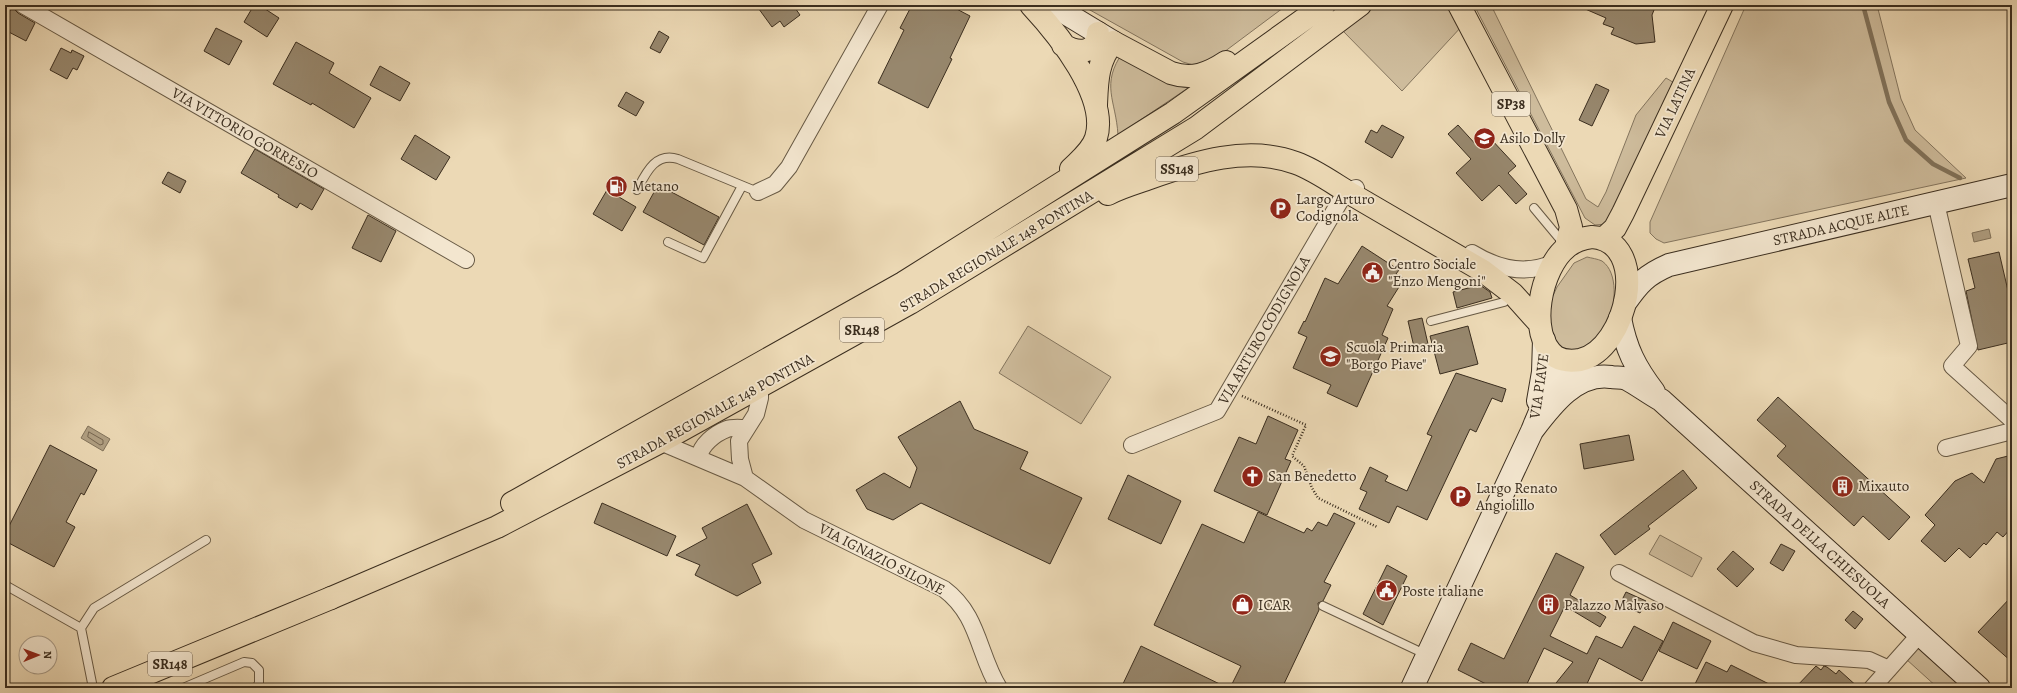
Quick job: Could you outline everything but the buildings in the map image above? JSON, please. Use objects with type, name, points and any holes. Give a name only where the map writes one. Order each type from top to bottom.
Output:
[{"type":"main road","points":[[1032,5],[1051,26],[1086,83],[1096,105]]},
{"type":"main road","points":[[1052,5],[1105,37],[1171,73],[1186,76],[1198,76],[1213,71],[1262,39],[1316,11]]},
{"type":"main road","name":"STRADA REGIONALE 148 PONTINA","points":[[114,688],[497,527],[660,442],[910,303],[1014,241],[1196,128],[1360,5]]},
{"type":"main road","name":"VIA LATINA","points":[[1598,238],[1615,228],[1629,202],[1722,5]]},
{"type":"main road","name":"SP38","points":[[1460,7],[1561,198],[1577,220],[1598,238]]},
{"type":"main road","name":"STRADA REGIONALE 148 PONTINA","points":[[331,598],[489,516],[903,283],[1173,113],[1316,11]]},
{"type":"main road","points":[[1063,45],[1072,51],[1083,51],[1090,49],[1105,37]]},
{"type":"main road","points":[[1041,197],[1072,168],[1090,148],[1096,138],[1098,125],[1096,105],[1099,66],[1105,53],[1105,37]]},
{"type":"main road","name":"SS148","points":[[1014,241],[1112,192],[1190,165],[1222,158],[1250,156],[1286,160],[1306,167],[1346,191]]},
{"type":"main road","name":"STRADA ACQUE ALTE","points":[[1623,311],[1642,280],[1653,272],[1669,265],[2012,185]]},
{"type":"main road","points":[[1346,191],[1474,266],[1513,294],[1542,332],[1557,357],[1579,360],[1602,348],[1613,334],[1623,311],[1626,282],[1623,258],[1614,245],[1598,238],[1580,239],[1561,254]]},
{"type":"main road","points":[[1542,332],[1542,292],[1561,254],[1571,226],[1568,214],[1561,198]]},
{"type":"main road","name":"VIA LATINA","points":[[1623,258],[1629,202]]},
{"type":"main road","name":"STRADA ACQUE ALTE","points":[[1623,258],[1641,266],[1669,265]]},
{"type":"main road","name":"STRADA DELLA CHIESUOLA","points":[[1623,311],[1625,340],[1634,363],[1661,400],[1979,688]]},
{"type":"main road","name":"VIA PIAVE","points":[[1532,431],[1542,377],[1542,332]]},
{"type":"main road","name":"VIA PIAVE","points":[[1414,687],[1427,655],[1550,390],[1561,373],[1579,360]]},
{"type":"main road","name":"STRADA DELLA CHIESUOLA","points":[[1579,360],[1625,379],[1661,400]]},
{"type":"main road","name":"STRADA DELLA CHIESUOLA","points":[[1532,431],[1555,403],[1569,390],[1580,383],[1600,376],[1625,379]]},
{"type":"street","name":"VIA VITTORIO GORRESIO","points":[[23,5],[466,260]]},
{"type":"street","points":[[758,192],[775,184],[792,163],[880,5]]},
{"type":"street","points":[[1346,191],[1356,188],[1365,191],[1483,259],[1498,266],[1530,270],[1545,266],[1561,254]]},
{"type":"street","name":"VIA ARTURO CODIGNOLA","points":[[1132,445],[1217,411],[1346,191]]},
{"type":"street","points":[[1936,203],[1969,346],[1952,366],[2012,420]]},
{"type":"street","points":[[745,478],[740,459],[739,441],[756,414],[760,398],[760,387]]},
{"type":"street","points":[[699,457],[700,450],[713,437],[728,429],[746,428]]},
{"type":"street","points":[[1946,448],[2012,431]]},
{"type":"street","name":"VIA IGNAZIO SILONE","points":[[660,442],[699,457],[745,478],[804,520],[939,586],[949,593],[965,610],[975,631],[989,669],[999,688]]},
{"type":"street","points":[[1619,573],[1754,643],[1796,655],[1869,660],[1889,669]]},
{"type":"street","points":[[1872,688],[1920,634]]},
{"type":"lane","points":[[637,190],[650,167],[658,160],[667,157],[678,159],[758,192]]},
{"type":"lane","points":[[668,242],[703,258],[742,186]]},
{"type":"lane","points":[[1534,208],[1561,254]]},
{"type":"lane","points":[[1431,321],[1504,302],[1513,294]]},
{"type":"lane","points":[[94,688],[81,628],[94,608],[206,540]]},
{"type":"lane","points":[[5,585],[81,628]]},
{"type":"lane","points":[[1323,606],[1427,655]]},
{"type":"lane","points":[[183,688],[244,662],[252,663],[259,670],[259,683],[256,688]]},
{"type":"path","points":[[1229,390],[1306,425],[1292,456],[1304,466],[1312,488],[1318,498],[1377,527]]},
{"type":"shaded area","points":[[1081,5],[1287,5],[1216,58],[1200,67],[1183,62]]},
{"type":"shaded area","points":[[1371,5],[1450,5],[1462,26],[1402,91],[1341,29]]},
{"type":"shaded area","points":[[1474,5],[1491,5],[1586,199],[1598,207],[1606,192],[1636,115],[1666,78],[1676,84],[1607,224],[1595,225],[1585,218]]},
{"type":"shaded area","points":[[1746,5],[1877,5],[1901,99],[1915,130],[1966,178],[1664,243],[1656,239],[1650,233],[1650,222]]},
{"type":"shaded area","points":[[1123,52],[1179,86],[1188,88],[1118,135],[1111,93],[1111,84],[1112,74]]},
{"type":"shaded area","points":[[1587,257],[1602,261],[1611,273],[1614,298],[1611,315],[1605,329],[1588,349],[1563,351],[1552,342],[1549,315],[1551,300],[1557,287],[1574,263]]},
{"type":"shaded area","points":[[1028,326],[1111,377],[1081,424],[999,373]]},
{"type":"shaded area","points":[[1660,535],[1702,558],[1692,577],[1649,554]]},
{"type":"shaded area","points":[[1918,647],[1962,688],[1938,688],[1906,659]]},
{"type":"water","points":[[1989,229],[1991,238],[1974,242],[1972,233]]},
{"type":"water","points":[[88,426],[110,439],[103,451],[81,438]]},
{"type":"waterway","points":[[1863,5],[1889,102],[1906,140],[1933,164],[1960,178]]},
{"type":"place","name":"Asilo Dolly","points":[[1484,138]]},
{"type":"place","name":"Metano","points":[[616,186]]},
{"type":"place","name":"Largo Arturo Codignola","points":[[1281,208]]},
{"type":"place","name":"Centro Sociale \"Enzo Mengoni\"","points":[[1373,273]]},
{"type":"place","name":"Scuola Primaria \"Borgo Piave\"","points":[[1330,356]]},
{"type":"place","name":"San Benedetto","points":[[1252,476]]},
{"type":"place","name":"Mixauto","points":[[1843,486]]},
{"type":"place","name":"Largo Renato Angiolillo","points":[[1460,497]]},
{"type":"place","name":"Poste italiane","points":[[1387,591]]},
{"type":"place","name":"ICAR","points":[[1243,605]]},
{"type":"place","name":"Palazzo Malvaso","points":[[1548,605]]}]
